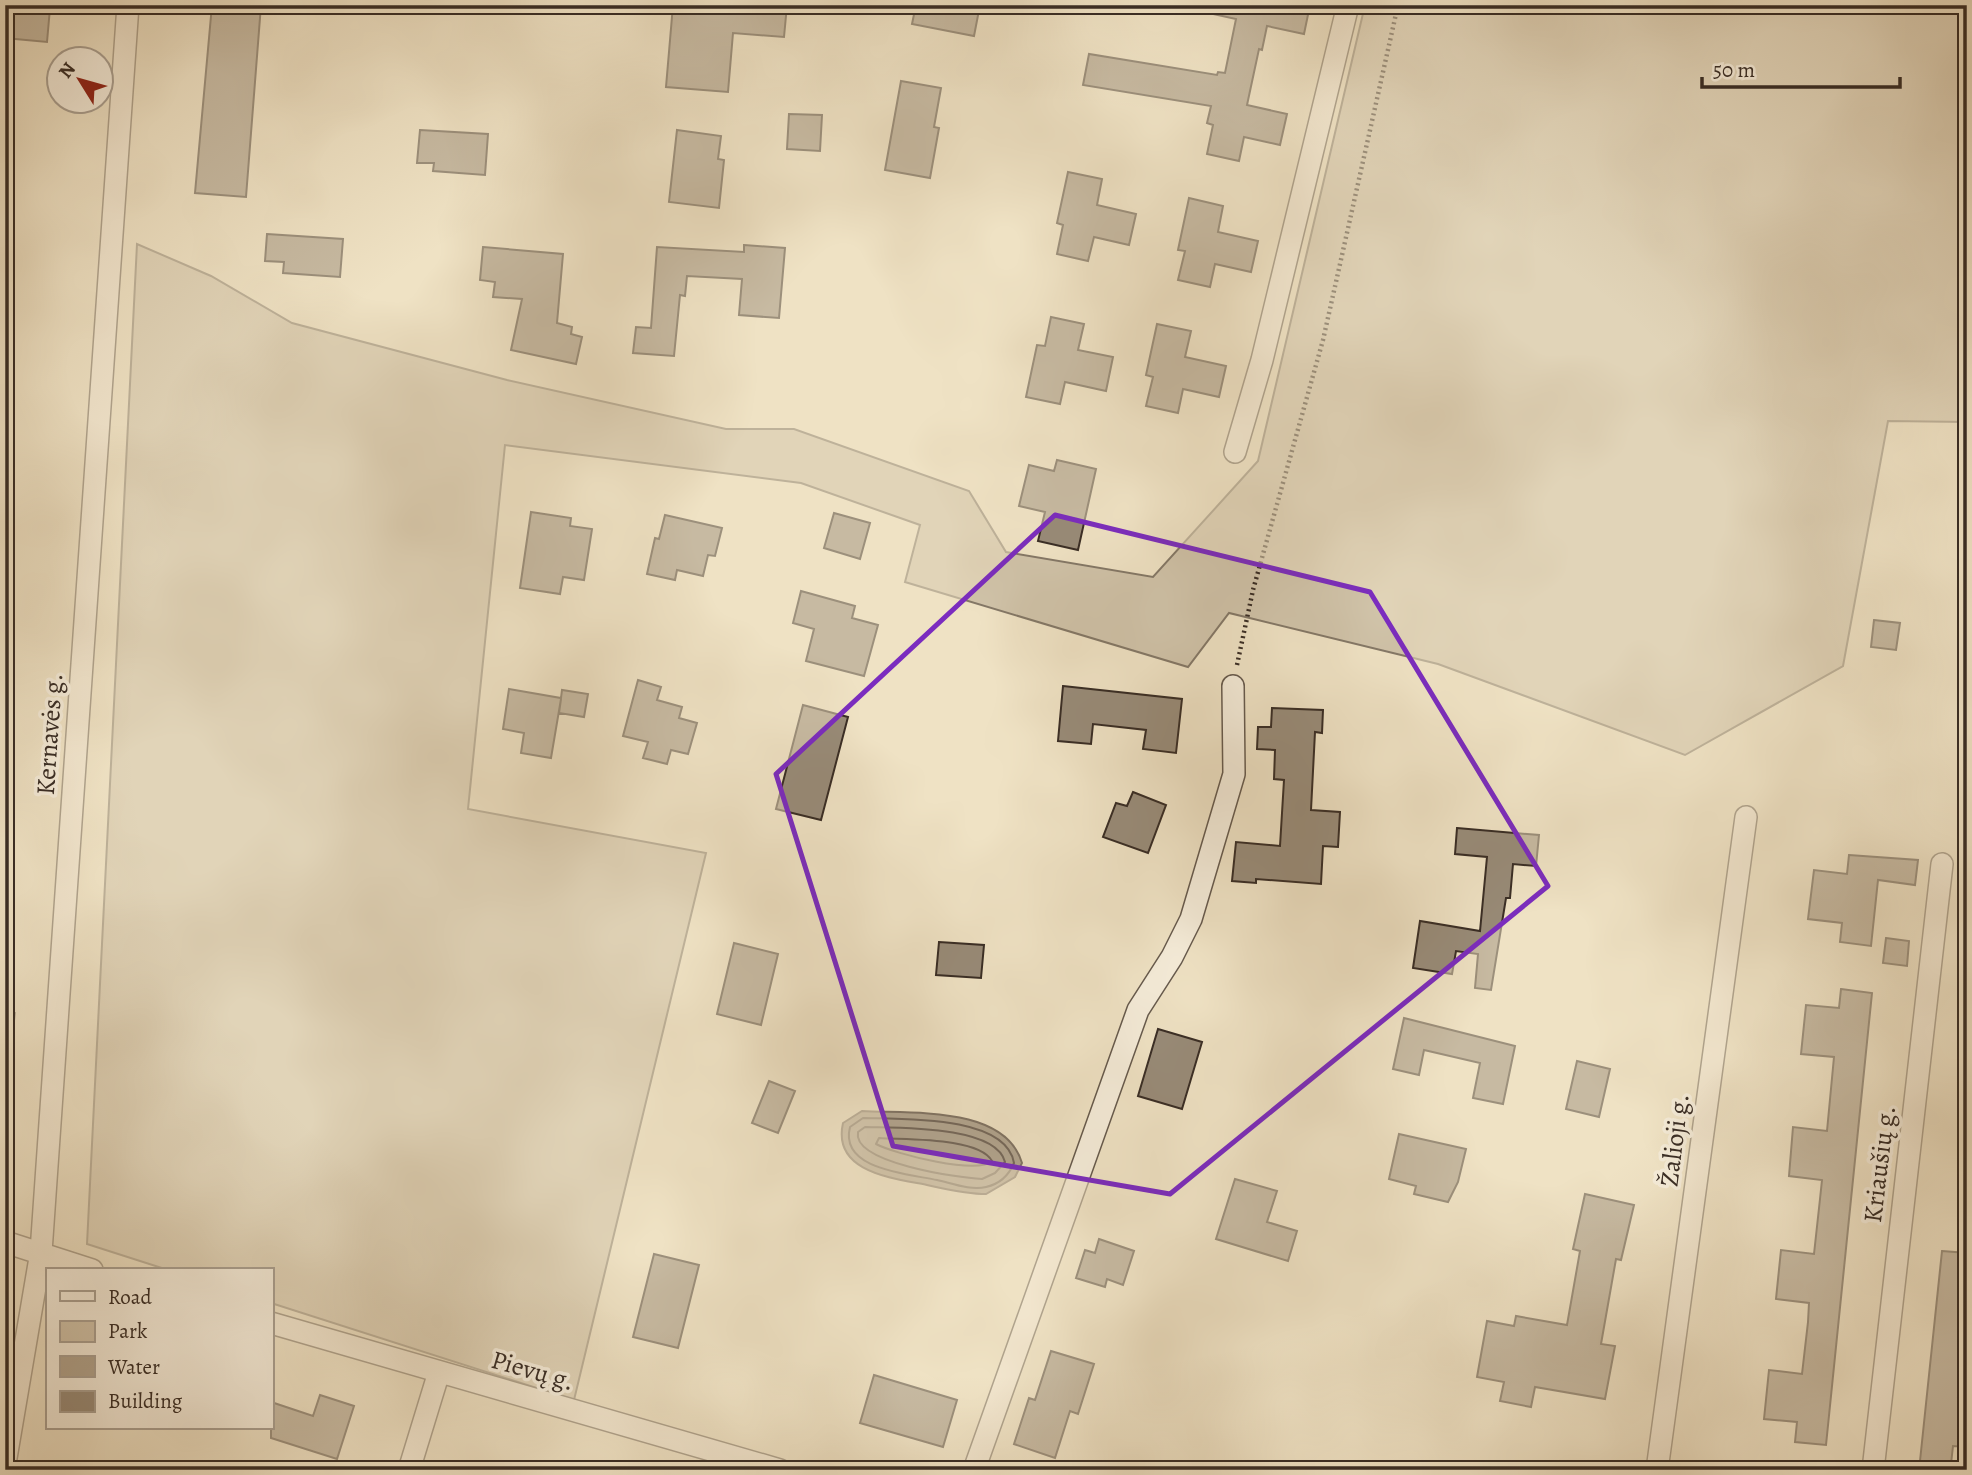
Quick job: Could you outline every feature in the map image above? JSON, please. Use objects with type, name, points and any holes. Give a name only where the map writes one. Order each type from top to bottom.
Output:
[{"type":"street","name":"Kernavės g.","points":[[5,1464],[41,1252],[128,5]]},
{"type":"street","points":[[1235,452],[1262,360],[1348,5]]},
{"type":"street","points":[[974,1470],[1138,1010],[1191,919],[1234,774],[1233,686]]},
{"type":"street","name":"Žalioji g.","points":[[1657,1470],[1746,817]]},
{"type":"street","name":"Kriaušių g.","points":[[1872,1470],[1942,864]]},
{"type":"street","points":[[5,1242],[86,1268]]},
{"type":"street","name":"Pievų g.","points":[[273,1324],[780,1470]]},
{"type":"street","points":[[409,1470],[439,1372]]},
{"type":"path","points":[[1233,686],[1253,590],[1322,340],[1398,5]]},
{"type":"highlighted area","points":[[1055,515],[1370,592],[1548,886],[1170,1194],[893,1146],[776,774]]},
{"type":"green space","points":[[1365,5],[1967,5],[1967,422],[1888,421],[1843,666],[1685,755],[1438,664],[1229,613],[1188,667],[905,582],[920,525],[801,483],[505,445],[468,809],[706,853],[574,1400],[273,1304],[273,1268],[162,1268],[87,1244],[137,244],[211,276],[292,323],[507,380],[726,429],[794,429],[969,491],[1006,552],[1153,577],[1258,461]]},
{"type":"green space","points":[[5,1010],[15,1013],[5,1090]]},
{"type":"water","points":[[862,1111],[929,1113],[977,1122],[997,1131],[1012,1144],[1022,1163],[1015,1177],[986,1194],[956,1191],[882,1175],[856,1162],[847,1152],[842,1139],[843,1123]]},
{"type":"building","points":[[5,5],[50,8],[47,42],[5,38]]},
{"type":"building","points":[[212,5],[261,5],[246,197],[195,193]]},
{"type":"building","points":[[673,5],[787,5],[784,37],[733,33],[728,92],[666,87]]},
{"type":"building","points":[[916,5],[980,5],[974,36],[912,24]]},
{"type":"building","points":[[1214,5],[1310,5],[1304,34],[1267,26],[1262,50],[1259,49],[1247,105],[1287,114],[1280,145],[1244,137],[1239,161],[1207,154],[1213,125],[1207,123],[1211,106],[1083,85],[1089,54],[1217,75],[1218,72],[1225,73],[1236,19],[1213,14]]},
{"type":"building","points":[[901,81],[941,88],[934,127],[939,128],[930,178],[885,170]]},
{"type":"building","points":[[789,114],[822,115],[820,151],[787,149]]},
{"type":"building","points":[[420,130],[488,134],[485,175],[433,171],[434,163],[417,163]]},
{"type":"building","points":[[677,130],[721,136],[718,159],[724,160],[719,208],[669,202]]},
{"type":"building","points":[[1068,172],[1102,179],[1097,205],[1136,214],[1129,245],[1094,237],[1088,261],[1057,254],[1063,225],[1057,223]]},
{"type":"building","points":[[1189,198],[1223,206],[1218,232],[1258,241],[1251,272],[1215,264],[1210,287],[1178,280],[1185,251],[1178,250]]},
{"type":"building","points":[[267,234],[343,239],[340,277],[283,273],[284,262],[265,261]]},
{"type":"building","points":[[744,245],[785,248],[779,318],[739,315],[742,279],[687,276],[685,296],[680,295],[674,356],[633,353],[636,327],[651,328],[657,247],[744,252]]},
{"type":"building","points":[[483,247],[563,254],[557,323],[572,327],[571,334],[582,337],[576,364],[511,350],[522,299],[493,297],[495,282],[480,280]]},
{"type":"building","points":[[1051,317],[1084,324],[1078,350],[1113,357],[1106,391],[1065,382],[1060,404],[1026,397],[1037,345],[1045,346]]},
{"type":"building","points":[[1157,324],[1191,331],[1185,357],[1226,366],[1219,397],[1183,389],[1178,413],[1146,406],[1153,377],[1146,375]]},
{"type":"building","points":[[1057,460],[1096,469],[1078,550],[1038,541],[1045,512],[1019,506],[1029,465],[1054,471]]},
{"type":"building","points":[[531,512],[571,518],[570,526],[592,529],[584,580],[563,577],[560,594],[520,588]]},
{"type":"building","points":[[834,513],[870,523],[860,559],[824,548]]},
{"type":"building","points":[[665,515],[722,528],[715,556],[708,555],[703,576],[677,570],[675,580],[647,574],[655,538],[659,539]]},
{"type":"building","points":[[801,591],[855,606],[852,618],[878,625],[864,676],[806,661],[814,629],[793,623]]},
{"type":"building","points":[[1874,620],[1900,623],[1896,650],[1871,647]]},
{"type":"building","points":[[638,680],[661,687],[657,700],[682,707],[679,718],[697,723],[688,754],[671,750],[667,764],[643,758],[648,742],[623,736]]},
{"type":"building","points":[[1063,686],[1182,699],[1176,753],[1143,749],[1146,730],[1093,724],[1091,744],[1058,741]]},
{"type":"building","points":[[509,689],[561,698],[562,690],[588,694],[584,717],[559,713],[561,699],[551,758],[521,753],[524,733],[503,729]]},
{"type":"building","points":[[803,705],[848,717],[821,820],[776,809]]},
{"type":"building","points":[[1272,708],[1323,710],[1322,733],[1315,732],[1311,810],[1340,812],[1338,847],[1323,846],[1321,884],[1256,879],[1256,883],[1232,881],[1236,842],[1280,846],[1284,780],[1274,779],[1275,750],[1257,749],[1258,727],[1271,727]]},
{"type":"building","points":[[1133,792],[1166,805],[1148,853],[1103,837],[1116,803],[1127,806]]},
{"type":"building","points":[[1457,828],[1539,835],[1536,866],[1513,864],[1510,898],[1506,898],[1491,990],[1475,988],[1478,954],[1456,951],[1452,974],[1413,968],[1420,921],[1480,931],[1487,857],[1455,854]]},
{"type":"building","points":[[1849,855],[1918,860],[1915,885],[1878,880],[1871,946],[1840,942],[1842,923],[1808,919],[1814,870],[1847,874]]},
{"type":"building","points":[[1886,938],[1909,941],[1907,966],[1883,963]]},
{"type":"building","points":[[939,942],[984,945],[981,978],[936,975]]},
{"type":"building","points":[[734,943],[778,954],[761,1025],[717,1014]]},
{"type":"building","points":[[1841,989],[1872,993],[1826,1445],[1795,1442],[1797,1422],[1764,1419],[1769,1370],[1802,1374],[1808,1322],[1809,1303],[1776,1299],[1781,1250],[1814,1254],[1822,1180],[1789,1176],[1793,1127],[1827,1131],[1834,1057],[1801,1054],[1806,1005],[1839,1008]]},
{"type":"building","points":[[1404,1018],[1515,1046],[1503,1104],[1473,1098],[1480,1063],[1424,1050],[1419,1075],[1393,1069]]},
{"type":"building","points":[[1158,1029],[1202,1042],[1182,1109],[1138,1096]]},
{"type":"building","points":[[1577,1061],[1610,1069],[1599,1117],[1566,1109]]},
{"type":"building","points":[[769,1081],[795,1091],[778,1133],[752,1123]]},
{"type":"building","points":[[1399,1134],[1466,1149],[1458,1182],[1448,1202],[1414,1194],[1416,1186],[1389,1179]]},
{"type":"building","points":[[1235,1179],[1277,1191],[1267,1222],[1297,1231],[1288,1261],[1216,1239]]},
{"type":"building","points":[[1585,1194],[1634,1205],[1621,1260],[1616,1259],[1601,1344],[1615,1346],[1605,1399],[1535,1387],[1531,1407],[1500,1401],[1504,1382],[1477,1377],[1487,1321],[1514,1326],[1516,1316],[1567,1325],[1580,1251],[1573,1249]]},
{"type":"building","points":[[1099,1239],[1134,1251],[1123,1285],[1107,1279],[1105,1287],[1076,1278],[1085,1250],[1095,1253]]},
{"type":"building","points":[[1942,1251],[1967,1253],[1967,1321],[1958,1397],[1967,1398],[1967,1447],[1953,1446],[1951,1464],[1920,1461]]},
{"type":"building","points":[[654,1254],[699,1265],[678,1348],[633,1337]]},
{"type":"building","points":[[1051,1351],[1094,1364],[1078,1414],[1070,1411],[1055,1458],[1014,1444],[1029,1398],[1035,1400]]},
{"type":"building","points":[[874,1375],[957,1400],[943,1447],[860,1423]]},
{"type":"building","points":[[320,1395],[354,1406],[337,1459],[271,1438],[273,1403],[313,1416]]}]
